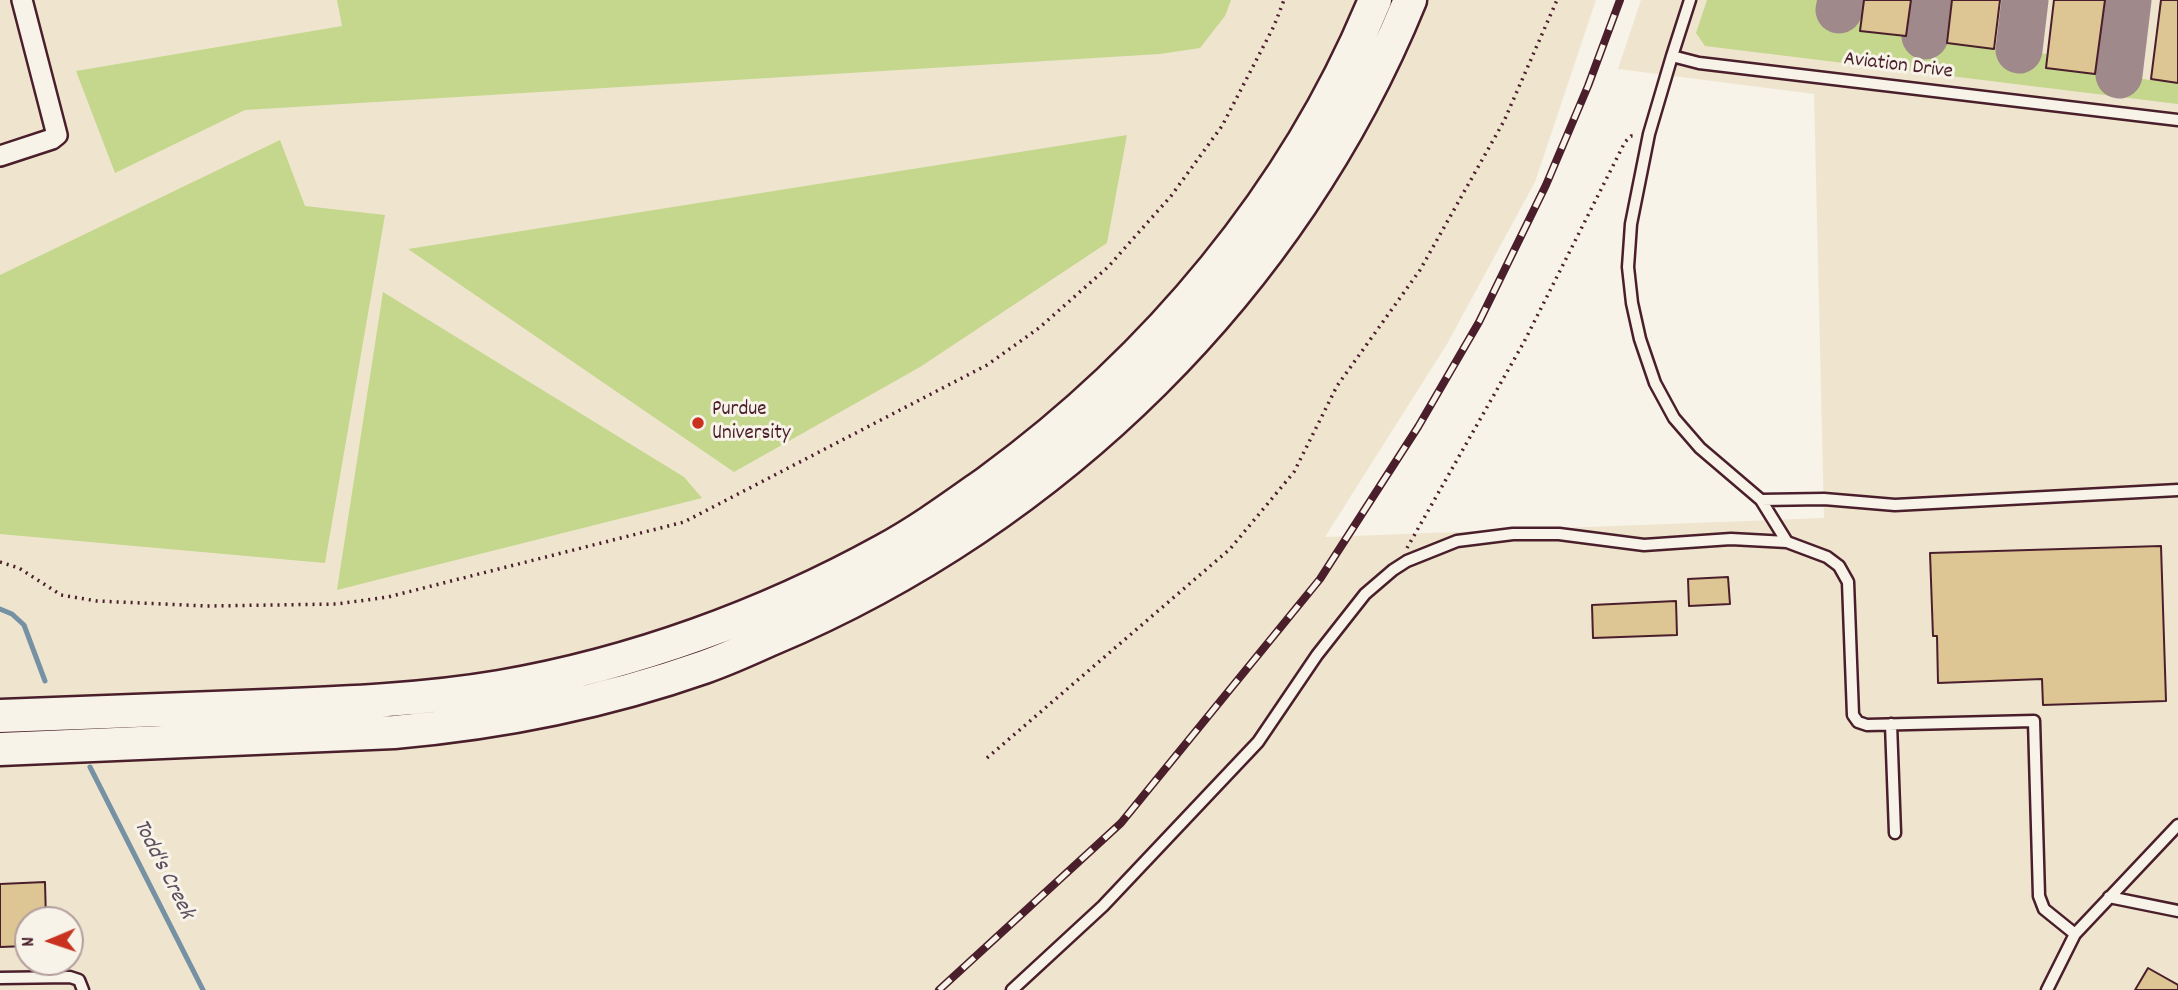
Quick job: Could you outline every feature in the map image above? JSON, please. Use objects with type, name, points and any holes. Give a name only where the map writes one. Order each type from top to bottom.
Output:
[{"type":"main road","points":[[0,716],[391,700],[497,687],[590,668],[698,635],[815,586],[886,550],[956,506],[1029,452],[1101,389],[1167,323],[1224,255],[1280,178],[1324,105],[1375,0]]},
{"type":"main road","points":[[0,749],[394,732],[477,723],[594,700],[705,667],[828,615],[898,578],[970,533],[1040,483],[1115,420],[1184,351],[1245,282],[1304,199],[1351,121],[1396,34],[1410,0]]},
{"type":"street","points":[[0,156],[57,135],[22,0]]},
{"type":"lane","points":[[1689,0],[1649,134],[1631,224],[1628,267],[1632,303],[1640,339],[1655,383],[1674,418],[1700,448],[1761,500],[1787,542]]},
{"type":"lane","name":"Aviation Drive","points":[[1672,56],[1712,64],[2178,120]]},
{"type":"lane","points":[[1761,500],[1824,499],[1895,505],[2178,490]]},
{"type":"lane","points":[[1012,990],[1103,906],[1258,742],[1317,655],[1365,594],[1392,570],[1407,561],[1457,541],[1513,534],[1559,534],[1644,545],[1731,539],[1787,542],[1827,557],[1839,566],[1848,582],[1853,715],[1858,722],[1867,725],[2034,721],[2039,896],[2044,909],[2075,934]]},
{"type":"lane","points":[[1891,724],[1895,833]]},
{"type":"lane","points":[[2048,990],[2075,934],[2178,825]]},
{"type":"lane","points":[[2109,897],[2178,911]]},
{"type":"lane","points":[[0,978],[70,977],[79,980],[83,990]]},
{"type":"path","points":[[0,562],[19,568],[61,595],[97,601],[207,606],[337,604],[388,597],[684,522],[987,365],[1039,328],[1108,267],[1171,197],[1222,126],[1274,26],[1284,0]]},
{"type":"path","points":[[987,758],[1230,549],[1294,472],[1337,386],[1420,270],[1504,121],[1557,0]]},
{"type":"path","points":[[1407,561],[1406,547],[1524,342],[1625,142],[1631,136],[1649,134]]},
{"type":"shaded area","name":"Purdue University","points":[[0,0],[1596,0],[1535,182],[1447,344],[1325,537],[1824,518],[1814,94],[1618,69],[1641,0],[2178,0],[2178,990],[0,990]]},
{"type":"green space","points":[[337,0],[1231,0],[1225,16],[1200,48],[1160,54],[245,110],[115,173],[76,71],[342,26]]},
{"type":"green space","points":[[1707,0],[1832,0],[1831,10],[1862,13],[1861,31],[2047,54],[2046,68],[2178,83],[2178,104],[1705,46],[1696,33]]},
{"type":"green space","points":[[1127,135],[1107,243],[920,367],[734,472],[408,249]]},
{"type":"green space","points":[[280,140],[305,206],[385,215],[325,563],[0,534],[0,275]]},
{"type":"green space","points":[[383,292],[684,477],[702,498],[337,590]]},
{"type":"building","points":[[1864,0],[1911,0],[1906,36],[1860,31]]},
{"type":"building","points":[[1952,0],[2000,0],[1994,49],[1947,43]]},
{"type":"building","points":[[2054,0],[2105,0],[2095,74],[2046,68]]},
{"type":"building","points":[[2161,0],[2178,0],[2178,83],[2151,79]]},
{"type":"building","points":[[2161,546],[2166,701],[2043,705],[2042,679],[1938,683],[1937,636],[1933,636],[1930,553]]},
{"type":"building","points":[[1728,577],[1730,604],[1689,606],[1688,579]]},
{"type":"building","points":[[1676,601],[1677,635],[1593,638],[1592,605]]},
{"type":"building","points":[[45,882],[46,906],[14,906],[14,946],[0,947],[0,884]]},
{"type":"building","points":[[2148,968],[2178,985],[2178,990],[2135,990]]},
{"type":"waterway","name":"Todd's Creek","points":[[0,609],[12,614],[24,625],[45,681]]},
{"type":"waterway","name":"Todd's Creek","points":[[90,767],[203,990]]},
{"type":"taxiway","points":[[1839,10],[1841,0]]},
{"type":"taxiway","points":[[1925,36],[1930,0]]},
{"type":"taxiway","points":[[2019,50],[2025,0]]},
{"type":"taxiway","points":[[2119,75],[2128,0]]},
{"type":"railway","points":[[939,990],[1121,823],[1320,579],[1418,427],[1479,322],[1546,185],[1588,86],[1620,0]]},
{"type":"place","name":"Purdue University","points":[[698,423]]}]
